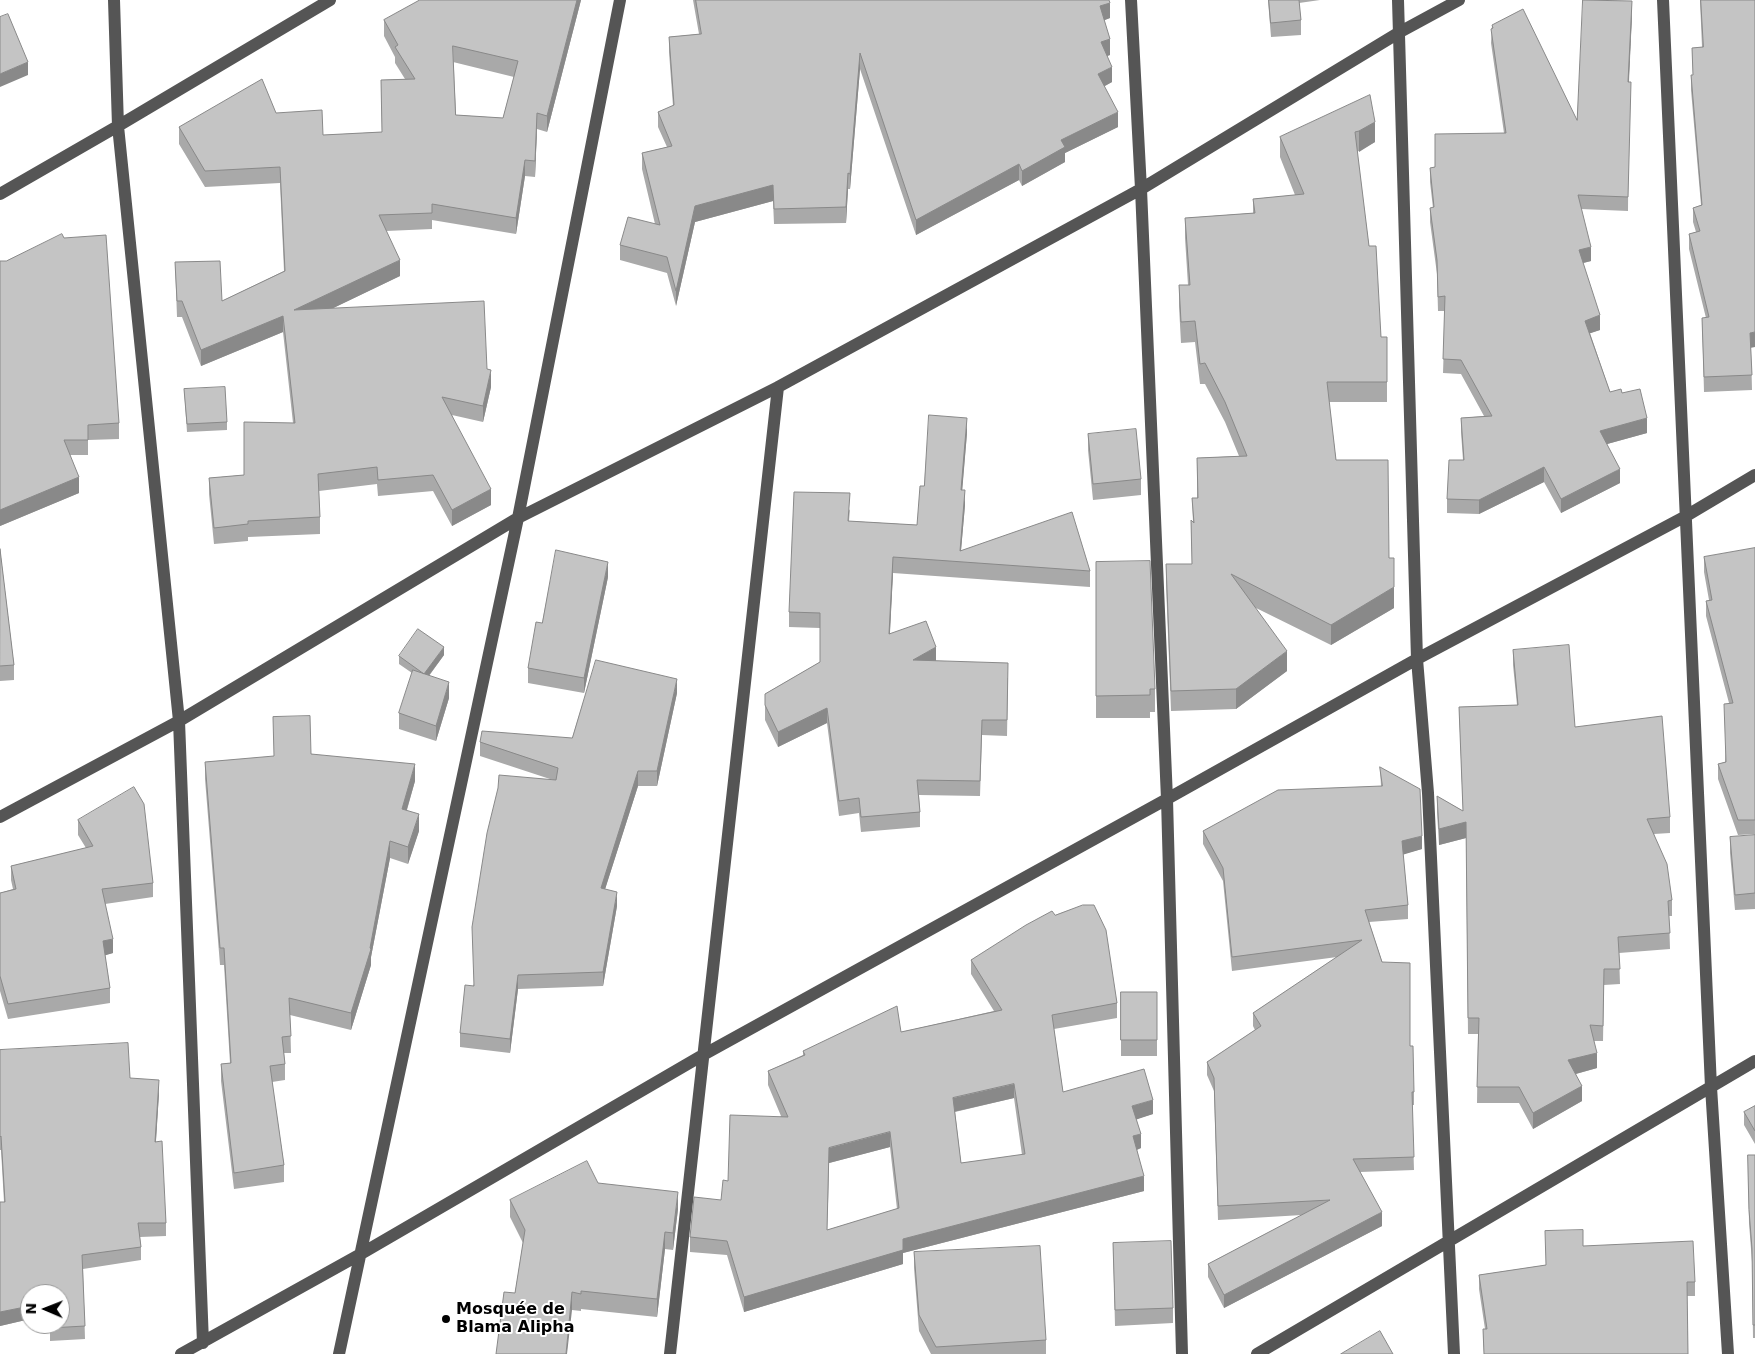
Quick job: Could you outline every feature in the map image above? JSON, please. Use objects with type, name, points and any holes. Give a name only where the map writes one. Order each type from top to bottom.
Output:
[{"type":"street","points":[[114,0],[118,126],[179,721],[203,1343]]},
{"type":"street","points":[[0,194],[330,0]]},
{"type":"street","points":[[339,1354],[518,518],[620,0]]},
{"type":"street","points":[[1131,0],[1167,799],[1182,1354]]},
{"type":"street","points":[[1398,0],[1417,659],[1428,793],[1454,1354]]},
{"type":"street","points":[[0,817],[179,721],[518,518],[778,387],[1141,189],[1400,32],[1459,0]]},
{"type":"street","points":[[1663,0],[1710,1087],[1728,1354]]},
{"type":"street","points":[[670,1354],[778,387]]},
{"type":"street","points":[[182,1354],[359,1255],[703,1055],[1417,659],[1686,516],[1755,475]]},
{"type":"street","points":[[1257,1354],[1755,1060]]},
{"type":"building","points":[[420,0],[577,0],[547,116],[537,113],[535,161],[525,160],[516,218],[432,204],[432,213],[379,215],[400,260],[294,310],[484,301],[487,369],[491,370],[483,406],[442,397],[491,489],[452,510],[433,475],[378,480],[377,467],[318,474],[320,517],[248,521],[248,524],[214,528],[209,478],[244,475],[244,422],[295,423],[283,316],[201,350],[182,301],[177,301],[175,262],[220,261],[222,301],[285,271],[280,167],[205,171],[179,127],[262,79],[276,113],[322,110],[323,135],[382,132],[381,80],[415,79],[395,47],[398,45],[384,20]],"holes":[[[453,46],[518,61],[503,118],[456,115]]]},
{"type":"building","points":[[696,0],[1109,0],[1110,3],[1100,6],[1110,39],[1101,42],[1112,67],[1098,74],[1118,112],[1061,140],[1065,147],[1022,171],[1019,164],[916,220],[860,53],[846,207],[774,209],[773,185],[695,206],[676,291],[667,257],[620,245],[628,217],[660,225],[642,153],[672,146],[658,112],[674,105],[669,37],[701,34]]},
{"type":"building","points":[[1269,0],[1299,0],[1301,20],[1271,23]]},
{"type":"building","points":[[1583,0],[1632,1],[1628,82],[1631,82],[1628,197],[1578,195],[1591,247],[1579,250],[1600,315],[1585,321],[1610,392],[1621,389],[1622,393],[1640,389],[1647,418],[1600,431],[1620,469],[1561,499],[1544,467],[1479,500],[1447,499],[1449,460],[1464,460],[1461,418],[1492,416],[1461,360],[1443,359],[1445,296],[1438,297],[1437,260],[1430,208],[1434,207],[1430,168],[1435,167],[1435,134],[1506,133],[1491,29],[1493,28],[1492,25],[1523,9],[1577,120]]},
{"type":"building","points":[[1701,0],[1755,0],[1755,332],[1750,333],[1752,375],[1704,377],[1702,318],[1709,317],[1689,234],[1700,231],[1693,208],[1702,205],[1691,75],[1693,75],[1692,48],[1703,47]]},
{"type":"building","points":[[8,14],[28,62],[0,74],[0,17]]},
{"type":"building","points":[[1370,95],[1375,122],[1355,132],[1369,246],[1376,246],[1381,337],[1387,337],[1387,382],[1327,382],[1336,460],[1388,460],[1389,558],[1394,558],[1394,587],[1331,625],[1231,574],[1287,651],[1236,689],[1171,691],[1166,564],[1192,564],[1191,520],[1194,523],[1192,498],[1198,498],[1197,458],[1247,456],[1225,402],[1205,363],[1200,364],[1195,321],[1181,322],[1179,285],[1190,285],[1185,218],[1255,213],[1253,199],[1304,194],[1280,137]]},
{"type":"building","points":[[62,234],[64,238],[106,235],[119,423],[88,425],[88,440],[64,440],[79,477],[0,510],[0,261],[6,261]]},
{"type":"building","points":[[225,387],[227,422],[187,424],[184,389]]},
{"type":"building","points":[[929,415],[967,418],[961,490],[965,490],[960,551],[1072,512],[1090,571],[893,557],[889,634],[926,621],[936,647],[913,660],[1008,663],[1007,720],[982,720],[980,781],[917,780],[920,812],[861,817],[859,798],[839,801],[827,708],[778,732],[765,705],[765,694],[820,662],[820,613],[789,612],[794,492],[850,493],[848,521],[917,525],[920,486],[924,486]]},
{"type":"building","points":[[1136,429],[1141,479],[1093,484],[1088,434]]},
{"type":"building","points":[[1755,548],[1755,820],[1738,820],[1718,764],[1726,762],[1724,704],[1733,703],[1706,601],[1712,600],[1704,557]]},
{"type":"building","points":[[0,549],[14,665],[0,666]]},
{"type":"building","points":[[556,550],[608,562],[584,678],[528,668],[536,622],[542,623]]},
{"type":"building","points":[[1150,561],[1155,689],[1150,689],[1150,695],[1096,696],[1096,562]]},
{"type":"building","points":[[418,629],[444,647],[424,674],[399,656]]},
{"type":"building","points":[[1569,645],[1575,727],[1662,716],[1670,817],[1647,819],[1667,864],[1672,900],[1668,901],[1670,933],[1618,937],[1620,969],[1604,969],[1603,1026],[1590,1025],[1597,1053],[1568,1060],[1582,1086],[1533,1113],[1519,1087],[1477,1087],[1479,1018],[1468,1018],[1466,822],[1439,829],[1437,796],[1463,811],[1459,707],[1518,705],[1513,650]]},
{"type":"building","points":[[596,660],[677,679],[657,771],[638,771],[601,888],[617,892],[603,972],[518,975],[510,1039],[460,1033],[465,985],[474,986],[472,927],[487,833],[498,788],[499,775],[556,780],[558,768],[480,742],[482,731],[572,738]]},
{"type":"building","points":[[413,670],[449,682],[436,726],[399,713]]},
{"type":"building","points":[[310,716],[311,754],[415,764],[402,809],[419,814],[408,847],[390,841],[371,949],[351,1013],[289,998],[291,1036],[282,1037],[285,1064],[270,1066],[284,1165],[234,1173],[221,1064],[231,1063],[224,948],[220,948],[205,762],[274,756],[273,717]]},
{"type":"building","points":[[1380,767],[1420,789],[1422,836],[1402,841],[1408,905],[1365,910],[1382,962],[1410,963],[1410,1046],[1413,1046],[1414,1157],[1353,1159],[1382,1212],[1224,1295],[1208,1264],[1330,1200],[1218,1206],[1214,1078],[1207,1062],[1261,1026],[1253,1013],[1362,940],[1232,957],[1223,868],[1203,831],[1278,790],[1382,786]]},
{"type":"building","points":[[134,787],[144,804],[153,883],[102,889],[113,939],[103,941],[110,988],[8,1004],[0,976],[0,893],[16,889],[11,866],[93,846],[78,820]]},
{"type":"building","points":[[1755,835],[1755,893],[1735,895],[1730,837]]},
{"type":"building","points":[[1083,905],[1094,905],[1106,930],[1117,1003],[1052,1015],[1063,1092],[1144,1069],[1153,1100],[1132,1106],[1141,1134],[1133,1136],[1144,1176],[903,1239],[903,1250],[744,1297],[727,1241],[690,1237],[694,1197],[721,1200],[723,1180],[728,1181],[730,1115],[788,1117],[768,1071],[805,1055],[803,1051],[897,1006],[901,1032],[1002,1010],[971,960],[1052,911],[1055,915]],"holes":[[[1014,1084],[1025,1154],[961,1163],[953,1098]],[[890,1132],[899,1208],[827,1230],[829,1148]]]},
{"type":"building","points":[[1121,992],[1157,992],[1157,1040],[1121,1040]]},
{"type":"building","points":[[128,1043],[130,1078],[159,1080],[155,1142],[162,1141],[166,1223],[138,1223],[141,1247],[82,1255],[85,1326],[70,1327],[70,1284],[20,1284],[20,1308],[0,1312],[0,1202],[5,1202],[0,1137],[0,1050]]},
{"type":"building","points":[[1755,1106],[1755,1131],[1744,1112]]},
{"type":"building","points":[[1748,1155],[1755,1155],[1755,1325],[1753,1325]]},
{"type":"building","points":[[587,1161],[598,1183],[678,1192],[673,1233],[665,1232],[657,1299],[581,1291],[581,1294],[572,1292],[566,1354],[496,1354],[504,1292],[515,1293],[525,1230],[510,1200]]},
{"type":"building","points":[[1583,1230],[1583,1246],[1693,1241],[1695,1282],[1687,1282],[1688,1354],[1484,1354],[1483,1329],[1487,1329],[1479,1275],[1546,1265],[1545,1231]]},
{"type":"building","points":[[1171,1241],[1173,1308],[1115,1310],[1113,1243]]},
{"type":"building","points":[[1040,1246],[1046,1340],[936,1347],[919,1315],[914,1252]]},
{"type":"building","points":[[1380,1331],[1393,1354],[1341,1354]]},
{"type":"place","name":"Mosquée de Blama Alipha","points":[[446,1319]]}]
